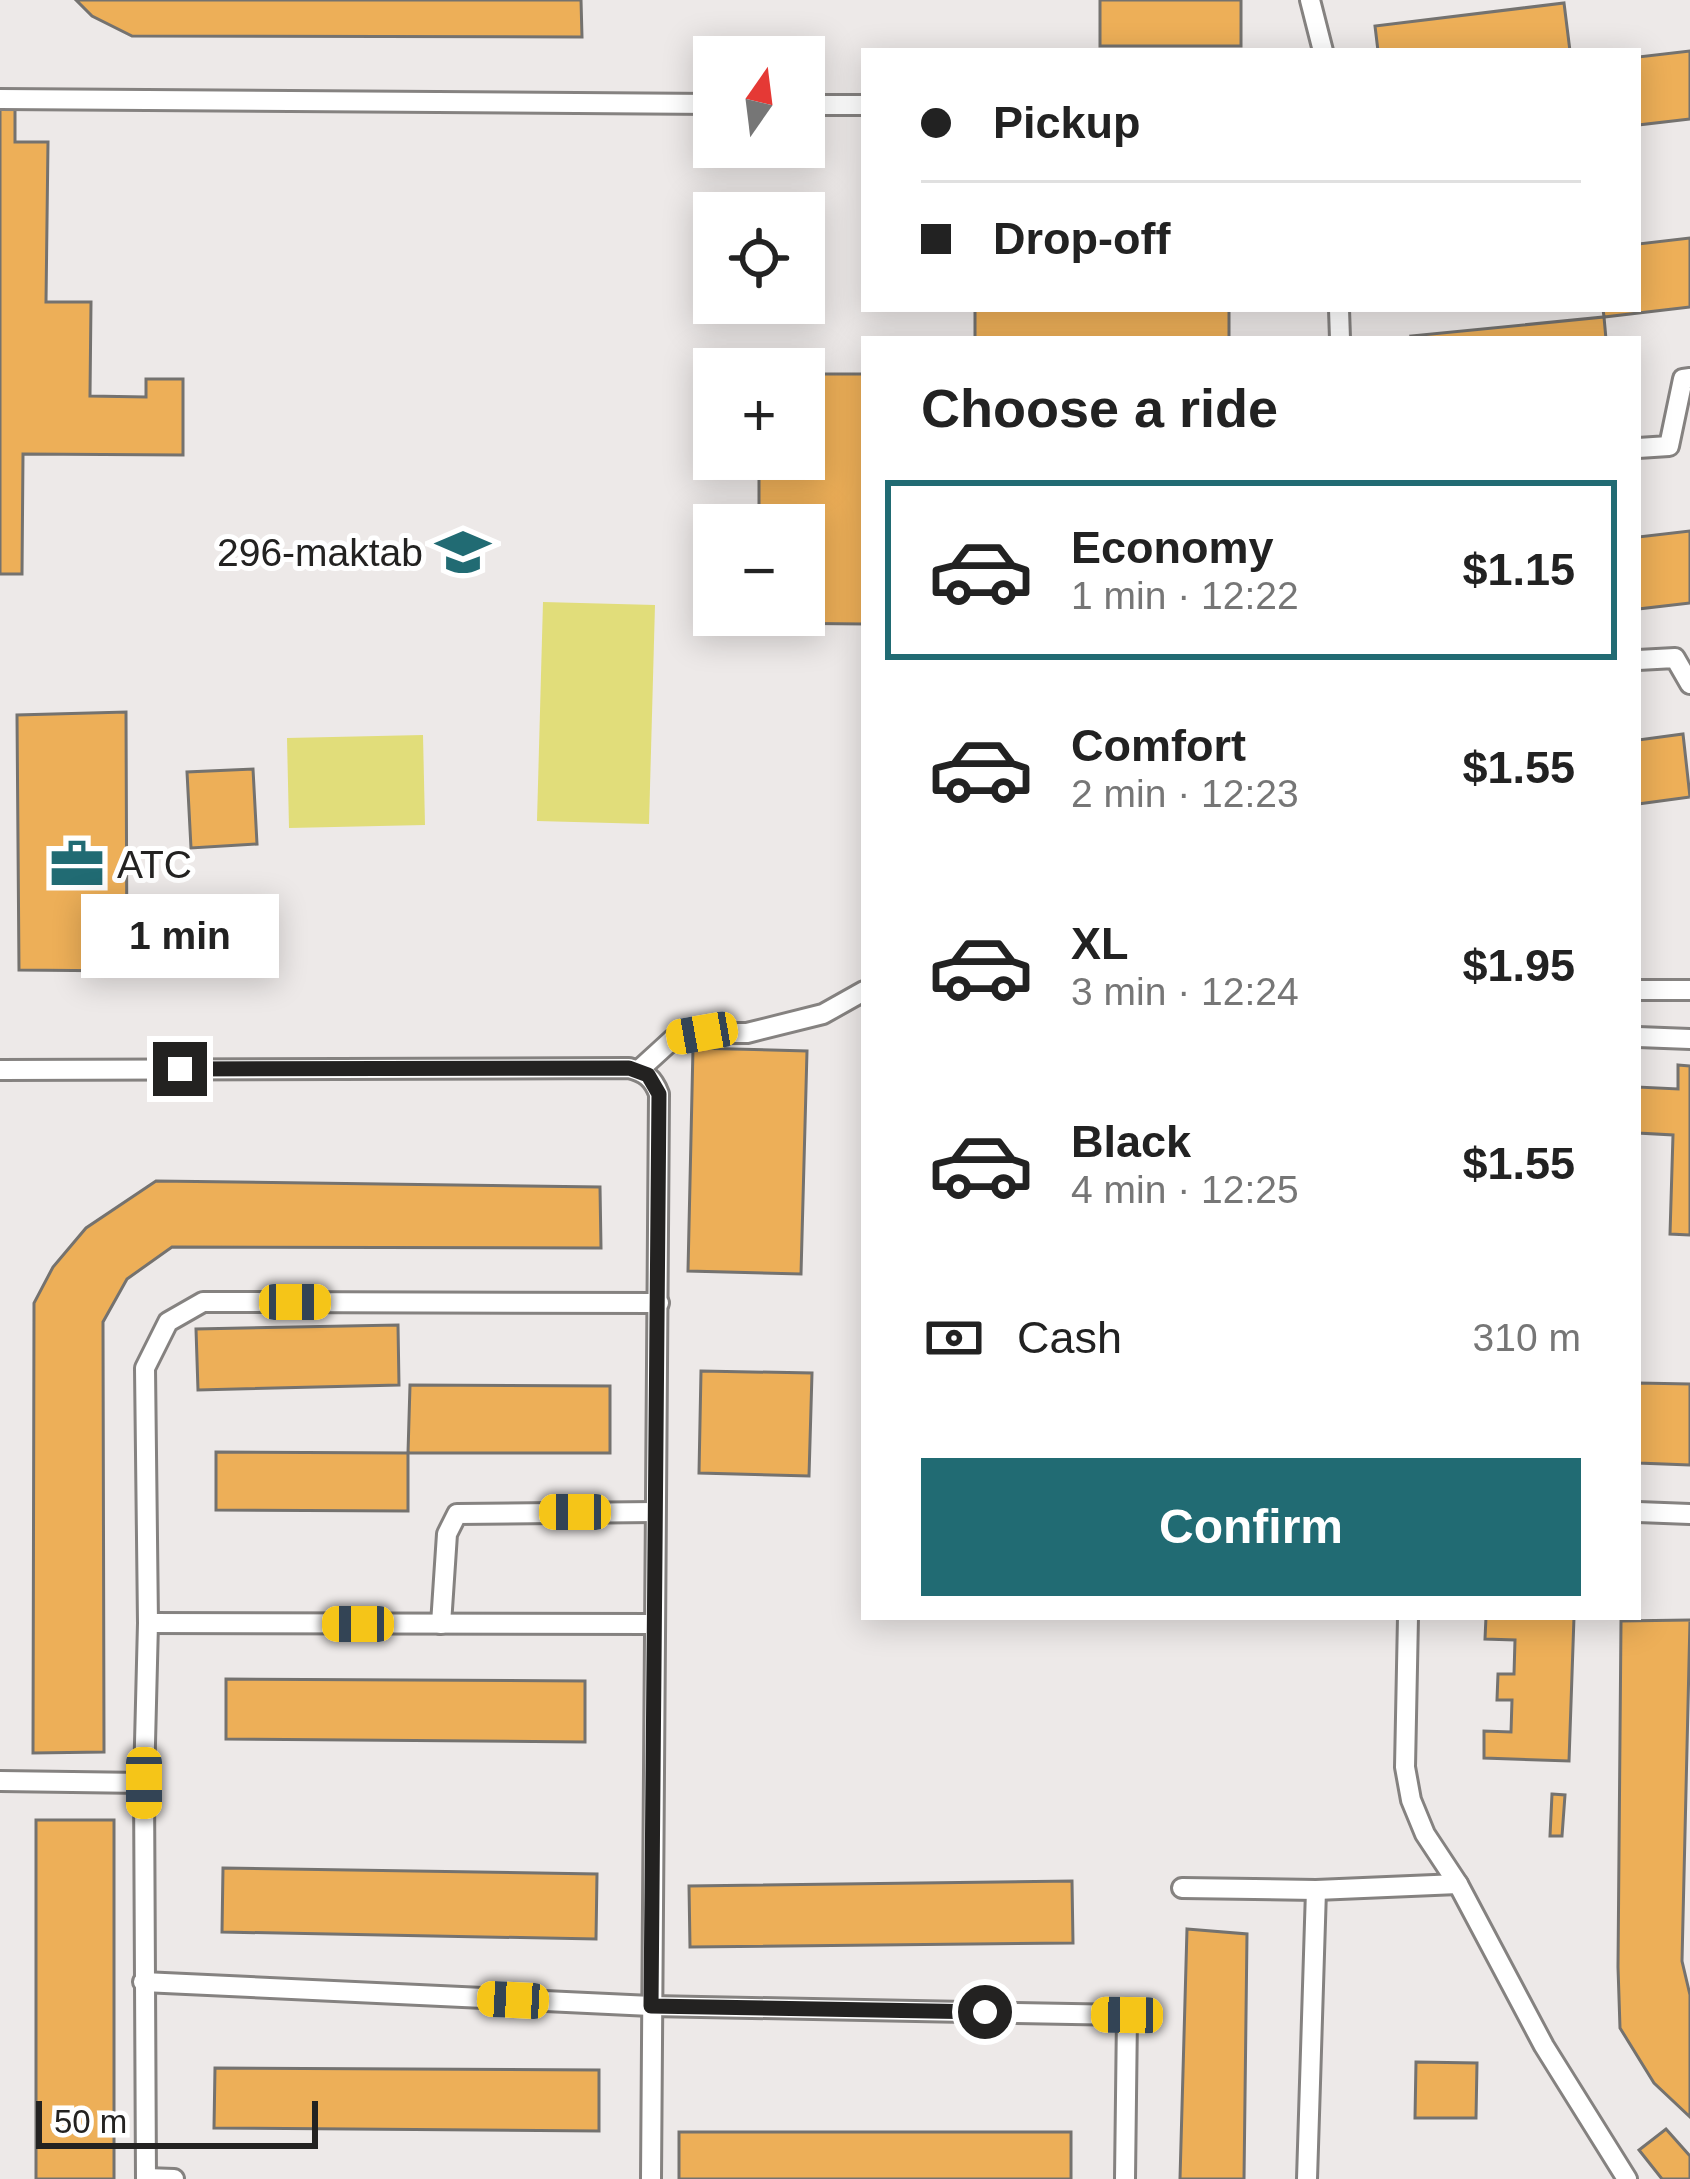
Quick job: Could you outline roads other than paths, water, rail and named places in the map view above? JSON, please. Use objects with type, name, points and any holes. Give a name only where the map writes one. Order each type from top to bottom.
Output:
[{"type":"lane","points":[[1310,0],[1322,48]]},
{"type":"lane","points":[[0,99],[693,104]]},
{"type":"lane","points":[[825,105],[861,105]]},
{"type":"lane","points":[[1641,448],[1669,446],[1683,379],[1690,378]]},
{"type":"lane","points":[[1641,661],[1675,658],[1690,684]]},
{"type":"lane","points":[[1641,990],[1690,990]]},
{"type":"lane","points":[[639,1070],[673,1039],[702,1033],[747,1033],[823,1014],[861,993]]},
{"type":"lane","points":[[1641,1037],[1690,1039]]},
{"type":"lane","points":[[0,1070],[639,1070],[648,1075],[659,1094],[652,2179]]},
{"type":"lane","points":[[174,2179],[146,2178],[143,1982],[146,1368],[168,1322],[203,1302],[659,1303]]},
{"type":"lane","points":[[442,1624],[445,1547],[457,1514],[655,1512]]},
{"type":"lane","points":[[1641,1512],[1690,1514]]},
{"type":"lane","points":[[1408,1620],[1405,1767],[1411,1801],[1544,2046],[1627,2179]]},
{"type":"lane","points":[[148,1624],[652,1624]]},
{"type":"lane","points":[[0,1781],[144,1783]]},
{"type":"lane","points":[[1182,1888],[1316,1890],[1458,1884]]},
{"type":"lane","points":[[1306,2179],[1316,1890]]},
{"type":"lane","points":[[143,1982],[651,2006],[1127,2015],[1125,2179]]},
{"type":"place","name":"296-maktab","points":[[463,552]]},
{"type":"place","name":"АТС","points":[[77,864]]}]
